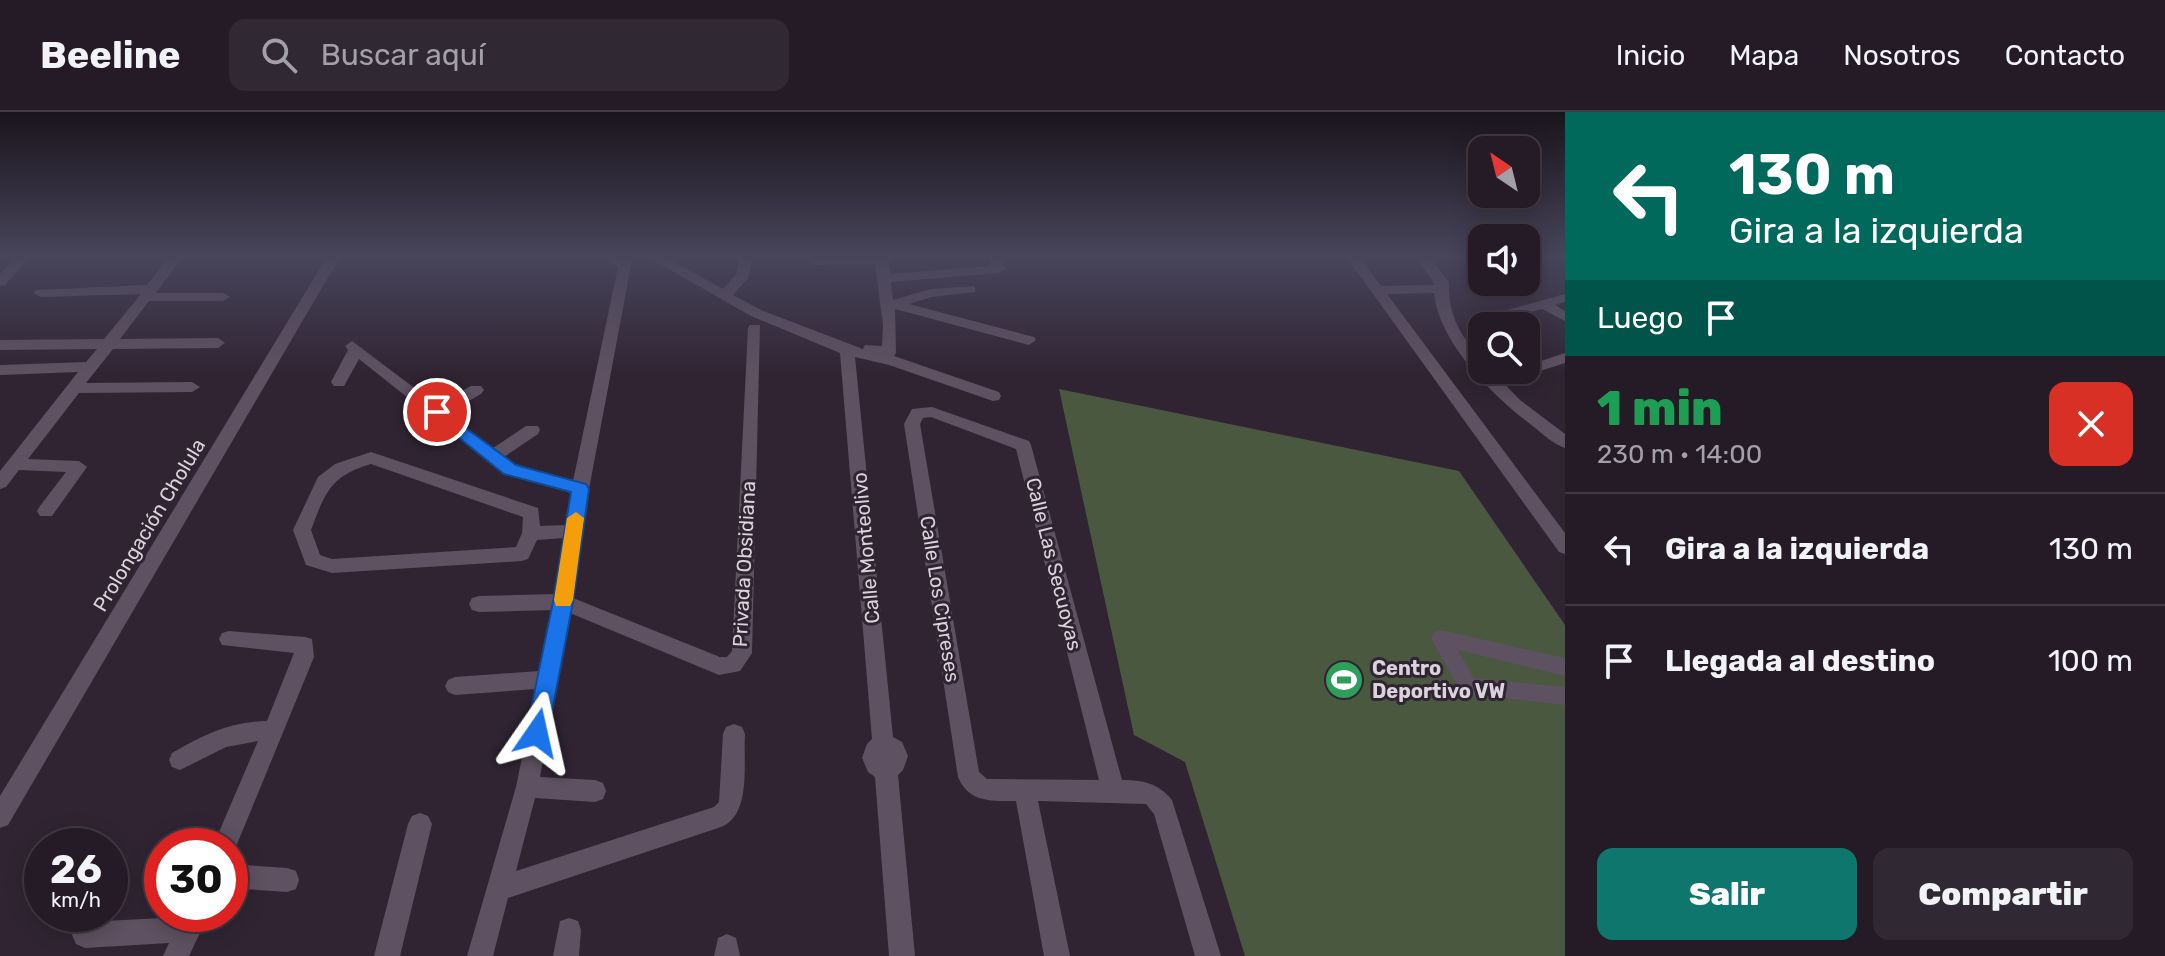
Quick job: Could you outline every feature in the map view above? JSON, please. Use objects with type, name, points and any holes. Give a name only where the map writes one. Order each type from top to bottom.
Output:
[{"type":"street","points":[[6,472],[147,294]]},
{"type":"street","points":[[174,294],[223,297]]},
{"type":"street","name":"Prolongación Cholula","points":[[0,817],[312,294]]},
{"type":"street","points":[[480,956],[527,787],[563,602],[580,489],[619,294]]},
{"type":"street","points":[[807,329],[889,353],[887,294]]},
{"type":"street","points":[[890,294],[898,355],[893,361]]},
{"type":"street","points":[[892,304],[926,294]]},
{"type":"street","points":[[1380,294],[1565,547]]},
{"type":"street","points":[[1440,294],[1440,305],[1452,331],[1468,352]]},
{"type":"street","points":[[725,295],[756,313],[847,350],[893,361],[993,396]]},
{"type":"street","points":[[1515,312],[1565,298]]},
{"type":"street","points":[[892,304],[907,308]]},
{"type":"street","points":[[892,304],[1029,340]]},
{"type":"street","points":[[1543,304],[1565,317]]},
{"type":"street","name":"Privada Obsidiana","points":[[563,602],[719,666],[733,665],[742,653],[755,328]]},
{"type":"street","points":[[0,345],[218,343]]},
{"type":"street","points":[[339,382],[354,347],[510,470],[580,489]]},
{"type":"street","name":"Calle Monteolivo","points":[[847,350],[883,745],[874,749],[871,758],[876,766],[886,770],[902,956]]},
{"type":"street","points":[[1540,366],[1565,358]]},
{"type":"street","points":[[0,370],[90,367]]},
{"type":"street","points":[[1495,384],[1514,404],[1565,442]]},
{"type":"street","points":[[73,388],[192,387]]},
{"type":"street","points":[[437,412],[476,390]]},
{"type":"street","name":"Calle Las Secuoyas","points":[[918,413],[932,412],[1023,445],[1113,790]]},
{"type":"street","name":"Calle Los Cipreses","points":[[918,413],[912,424],[969,777],[982,790],[1025,790]]},
{"type":"street","points":[[493,456],[532,430]]},
{"type":"street","points":[[371,458],[519,506],[532,513],[531,533],[522,554],[332,566],[313,560],[302,530],[321,481],[345,465],[371,458]]},
{"type":"street","points":[[6,472],[79,467],[46,511]]},
{"type":"street","points":[[531,533],[574,531]]},
{"type":"street","points":[[479,604],[563,602]]},
{"type":"street","points":[[1565,667],[1441,638],[1468,687],[1565,696]]},
{"type":"street","points":[[229,639],[305,645],[304,657],[232,828]]},
{"type":"street","points":[[455,686],[547,679]]},
{"type":"street","points":[[180,760],[218,737],[246,730],[271,731]]},
{"type":"street","points":[[498,889],[721,816],[730,806],[734,734]]},
{"type":"street","points":[[527,787],[595,791]]},
{"type":"street","points":[[1057,956],[1025,790],[1141,791],[1154,796],[1164,808],[1208,956]]},
{"type":"street","points":[[387,956],[420,824]]},
{"type":"street","points":[[248,877],[287,880]]},
{"type":"street","points":[[85,935],[144,927]]},
{"type":"street","points":[[566,956],[569,930]]},
{"type":"street","points":[[176,956],[188,932]]},
{"type":"green space","name":"Centro Deportivo VW","points":[[1059,389],[1459,471],[1565,625],[1565,956],[1245,956],[1185,762],[1134,735]]},
{"type":"slow traffic","points":[[563,600],[576,518]]},
{"type":"place","name":"Centro Deportivo VW","points":[[1344,680]]},
{"type":"route","points":[[437,412],[510,470],[580,489],[563,602],[537,733]]}]
